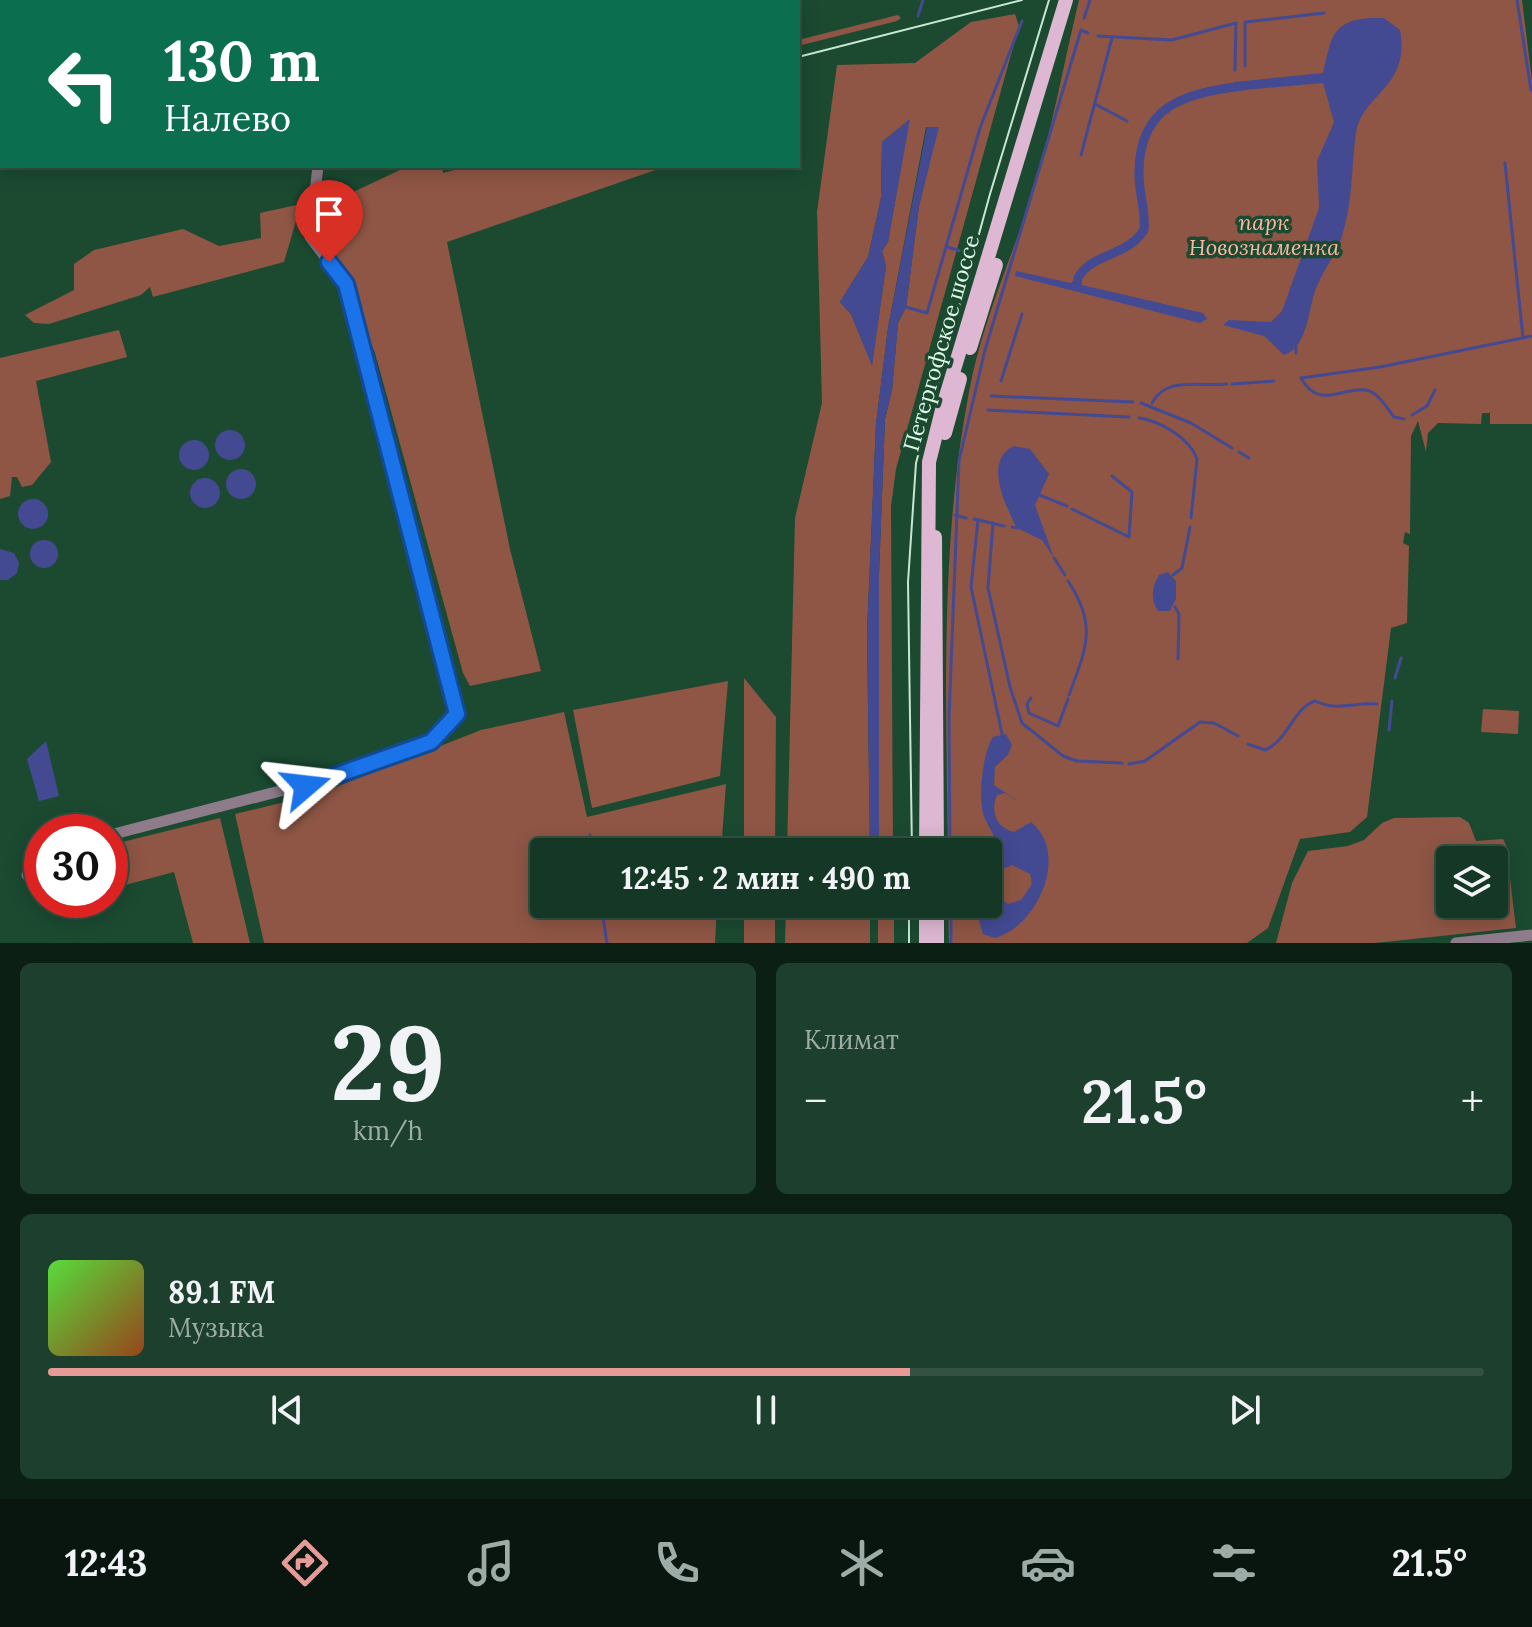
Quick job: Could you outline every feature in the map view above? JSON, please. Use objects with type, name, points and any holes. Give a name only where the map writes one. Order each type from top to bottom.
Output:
[{"type":"main road","name":"Петергофское шоссе","points":[[926,838],[929,462],[951,376],[1066,0]]},
{"type":"main road","name":"Петергофское шоссе","points":[[937,838],[935,516],[939,460],[1075,0]]},
{"type":"main road","points":[[926,918],[926,943]]},
{"type":"main road","points":[[937,918],[937,943]]},
{"type":"street","points":[[128,830],[361,770],[431,742],[457,714],[346,284],[310,237],[318,168]]},
{"type":"street","points":[[1456,943],[1532,935]]},
{"type":"green space","name":"парк Новознаменка","points":[[1079,0],[1522,0],[1532,81],[1532,424],[1490,424],[1490,413],[1482,413],[1481,424],[1438,423],[1428,433],[1426,452],[1418,421],[1411,436],[1410,534],[1405,532],[1403,543],[1409,546],[1407,623],[1391,628],[1367,817],[1350,832],[1300,839],[1268,928],[1247,943],[949,943],[948,918],[1002,918],[1002,838],[948,838],[947,621],[953,506],[960,449],[974,367],[1030,201],[1051,126]]},
{"type":"green space","points":[[1015,14],[1019,26],[896,469],[891,506],[893,838],[879,838],[879,574],[885,419],[892,390],[898,323],[906,307],[919,206],[938,127],[926,127],[888,328],[876,424],[867,632],[870,838],[787,838],[795,518],[822,403],[817,212],[837,65],[915,63],[971,22]],"holes":[[[909,120],[888,242],[882,251],[886,266],[872,364],[851,314],[840,302],[868,257],[881,198],[882,142]]]},
{"type":"green space","points":[[898,15],[901,18],[800,45],[800,40]]},
{"type":"green space","points":[[442,168],[443,173],[463,168],[661,168],[447,242],[510,549],[541,671],[470,686],[463,673],[375,353],[322,231],[327,188],[351,193],[400,170]]},
{"type":"green space","points":[[301,204],[284,262],[153,297],[150,287],[141,295],[49,324],[34,323],[25,315],[74,290],[74,264],[94,250],[183,229],[219,246],[261,238],[260,213]]},
{"type":"green space","points":[[119,330],[127,357],[36,381],[51,462],[32,485],[22,487],[17,477],[12,477],[10,496],[0,499],[0,358]]},
{"type":"green space","points":[[744,678],[776,717],[775,838],[744,838]]},
{"type":"green space","points":[[728,681],[720,776],[592,808],[573,710]]},
{"type":"green space","points":[[1483,709],[1519,711],[1518,734],[1481,732]]},
{"type":"green space","points":[[564,712],[587,817],[726,784],[722,838],[530,838],[530,918],[716,918],[715,943],[264,943],[235,814],[318,794],[481,730]]},
{"type":"green space","points":[[1460,817],[1469,823],[1476,841],[1503,839],[1506,846],[1436,846],[1436,918],[1508,918],[1508,862],[1516,928],[1375,943],[1276,943],[1292,883],[1308,851],[1348,846],[1364,840],[1382,823],[1394,818]]},
{"type":"green space","points":[[220,818],[250,943],[193,943],[174,872],[128,884],[128,841]]},
{"type":"green space","points":[[744,918],[775,918],[775,943],[744,943]]},
{"type":"green space","points":[[786,918],[870,918],[870,943],[785,943]]},
{"type":"green space","points":[[878,918],[894,918],[894,943],[878,943]]},
{"type":"shaded area","points":[[1384,18],[1400,30],[1402,49],[1399,65],[1360,119],[1347,215],[1340,242],[1317,286],[1303,335],[1292,351],[1284,355],[1264,336],[1223,325],[1229,320],[1271,322],[1282,311],[1319,208],[1317,161],[1334,122],[1323,83],[1234,91],[1234,82],[1323,73],[1334,34],[1347,23]]},
{"type":"shaded area","points":[[910,119],[888,242],[882,251],[886,266],[872,366],[851,314],[840,302],[868,257],[881,198],[882,142]]},
{"type":"shaded area","points":[[927,127],[939,127],[919,206],[906,307],[898,323],[892,390],[885,419],[879,574],[879,838],[870,838],[867,632],[876,424],[888,328]]},
{"type":"shaded area","points":[[1082,270],[1082,285],[1203,313],[1207,319],[1200,323],[1015,276],[1016,271],[1071,283]]},
{"type":"shaded area","points":[[230,430],[236,431],[244,439],[244,451],[236,459],[230,460],[224,459],[216,451],[215,445],[216,439],[224,431]]},
{"type":"shaded area","points":[[194,440],[205,444],[209,455],[205,466],[194,470],[183,466],[179,455],[183,444]]},
{"type":"shaded area","points":[[1014,446],[1030,449],[1049,474],[1035,505],[1054,558],[1042,540],[1017,528],[1003,496],[999,484],[1000,461]]},
{"type":"shaded area","points":[[241,469],[252,473],[256,484],[252,495],[241,499],[230,495],[226,484],[230,473]]},
{"type":"shaded area","points":[[205,478],[216,482],[220,493],[216,504],[205,508],[194,504],[190,493],[194,482]]},
{"type":"shaded area","points":[[33,499],[39,500],[47,508],[47,520],[39,528],[33,529],[27,528],[19,520],[18,514],[19,508],[27,500]]},
{"type":"shaded area","points":[[44,540],[54,544],[58,554],[54,564],[44,568],[34,564],[30,554],[34,544]]},
{"type":"shaded area","points":[[0,549],[14,553],[19,563],[17,573],[8,580],[0,580]]},
{"type":"shaded area","points":[[1168,572],[1176,581],[1176,599],[1170,611],[1158,611],[1153,588],[1159,575]]},
{"type":"shaded area","points":[[1006,734],[1012,745],[1008,755],[995,767],[994,785],[1021,803],[1005,793],[997,795],[994,807],[996,818],[1003,827],[1014,832],[1031,822],[1042,835],[1048,852],[1044,887],[1036,904],[1010,931],[995,938],[983,934],[978,918],[1002,918],[1002,900],[1008,904],[1021,900],[1032,884],[1030,874],[1012,865],[1002,869],[1002,838],[994,838],[983,813],[982,774],[993,737]]},
{"type":"shaded area","points":[[46,741],[59,796],[39,801],[27,759]]},
{"type":"waterway","points":[[918,16],[923,0]]},
{"type":"waterway","points":[[1084,18],[1090,0]]},
{"type":"waterway","points":[[1517,0],[1531,90]]},
{"type":"waterway","points":[[1245,66],[1245,22],[1324,13]]},
{"type":"waterway","points":[[906,307],[927,313],[980,128],[1022,21]]},
{"type":"waterway","points":[[1098,36],[1172,40],[1236,23],[1235,70]]},
{"type":"waterway","points":[[950,838],[949,717],[959,461],[985,350],[1081,30],[1088,33]]},
{"type":"waterway","points":[[1081,155],[1112,38]]},
{"type":"waterway","points":[[1078,278],[1091,264],[1128,245],[1144,230],[1139,175],[1141,151],[1156,118],[1184,99],[1243,86]]},
{"type":"waterway","points":[[1095,104],[1127,121]]},
{"type":"waterway","points":[[1505,163],[1523,338]]},
{"type":"waterway","points":[[947,247],[961,251]]},
{"type":"waterway","points":[[1001,381],[1022,314]]},
{"type":"waterway","points":[[1301,378],[1380,367],[1532,336]]},
{"type":"waterway","points":[[1296,345],[1296,353]]},
{"type":"waterway","points":[[1301,378],[1308,388],[1324,395],[1370,391],[1394,417],[1404,419]]},
{"type":"waterway","points":[[1232,384],[1274,381]]},
{"type":"waterway","points":[[1152,403],[1158,395],[1174,386],[1227,384]]},
{"type":"waterway","points":[[1412,415],[1427,406],[1435,390]]},
{"type":"waterway","points":[[991,396],[1133,402]]},
{"type":"waterway","points":[[1141,403],[1191,423],[1232,448]]},
{"type":"waterway","points":[[988,410],[1129,417]]},
{"type":"waterway","points":[[1139,418],[1173,432],[1193,451],[1197,459],[1191,518]]},
{"type":"waterway","points":[[1239,452],[1249,458]]},
{"type":"waterway","points":[[1072,509],[1129,537],[1132,492],[1112,476]]},
{"type":"waterway","points":[[1037,494],[1067,506]]},
{"type":"waterway","points":[[955,515],[966,518]]},
{"type":"waterway","points":[[974,519],[1004,526]]},
{"type":"waterway","points":[[978,520],[971,587],[1002,734]]},
{"type":"waterway","points":[[993,523],[988,588],[1010,687],[1022,723],[1063,756],[1077,761],[1122,763]]},
{"type":"waterway","points":[[1012,527],[1017,528]]},
{"type":"waterway","points":[[1173,575],[1182,568],[1190,527]]},
{"type":"waterway","points":[[1054,558],[1065,575]]},
{"type":"waterway","points":[[1068,581],[1086,624],[1084,650],[1069,695]]},
{"type":"waterway","points":[[1175,607],[1179,614],[1178,659]]},
{"type":"waterway","points":[[1395,678],[1401,658]]},
{"type":"waterway","points":[[1031,698],[1027,704],[1029,713],[1058,726],[1068,699]]},
{"type":"waterway","points":[[1248,744],[1265,750],[1273,745],[1301,711],[1315,701],[1339,706],[1377,704]]},
{"type":"waterway","points":[[1389,730],[1392,701]]},
{"type":"waterway","points":[[1129,764],[1145,761],[1200,722],[1214,723],[1238,736]]},
{"type":"waterway","points":[[603,918],[607,943]]},
{"type":"waterway","points":[[951,918],[951,943]]},
{"type":"tram line","points":[[800,56],[1022,0]]},
{"type":"tram line","points":[[912,838],[908,582],[916,463],[990,194],[1049,0]]},
{"type":"tram line","points":[[909,918],[909,943]]},
{"type":"route","points":[[306,786],[361,770],[431,742],[457,714],[346,284],[329,262]]}]
